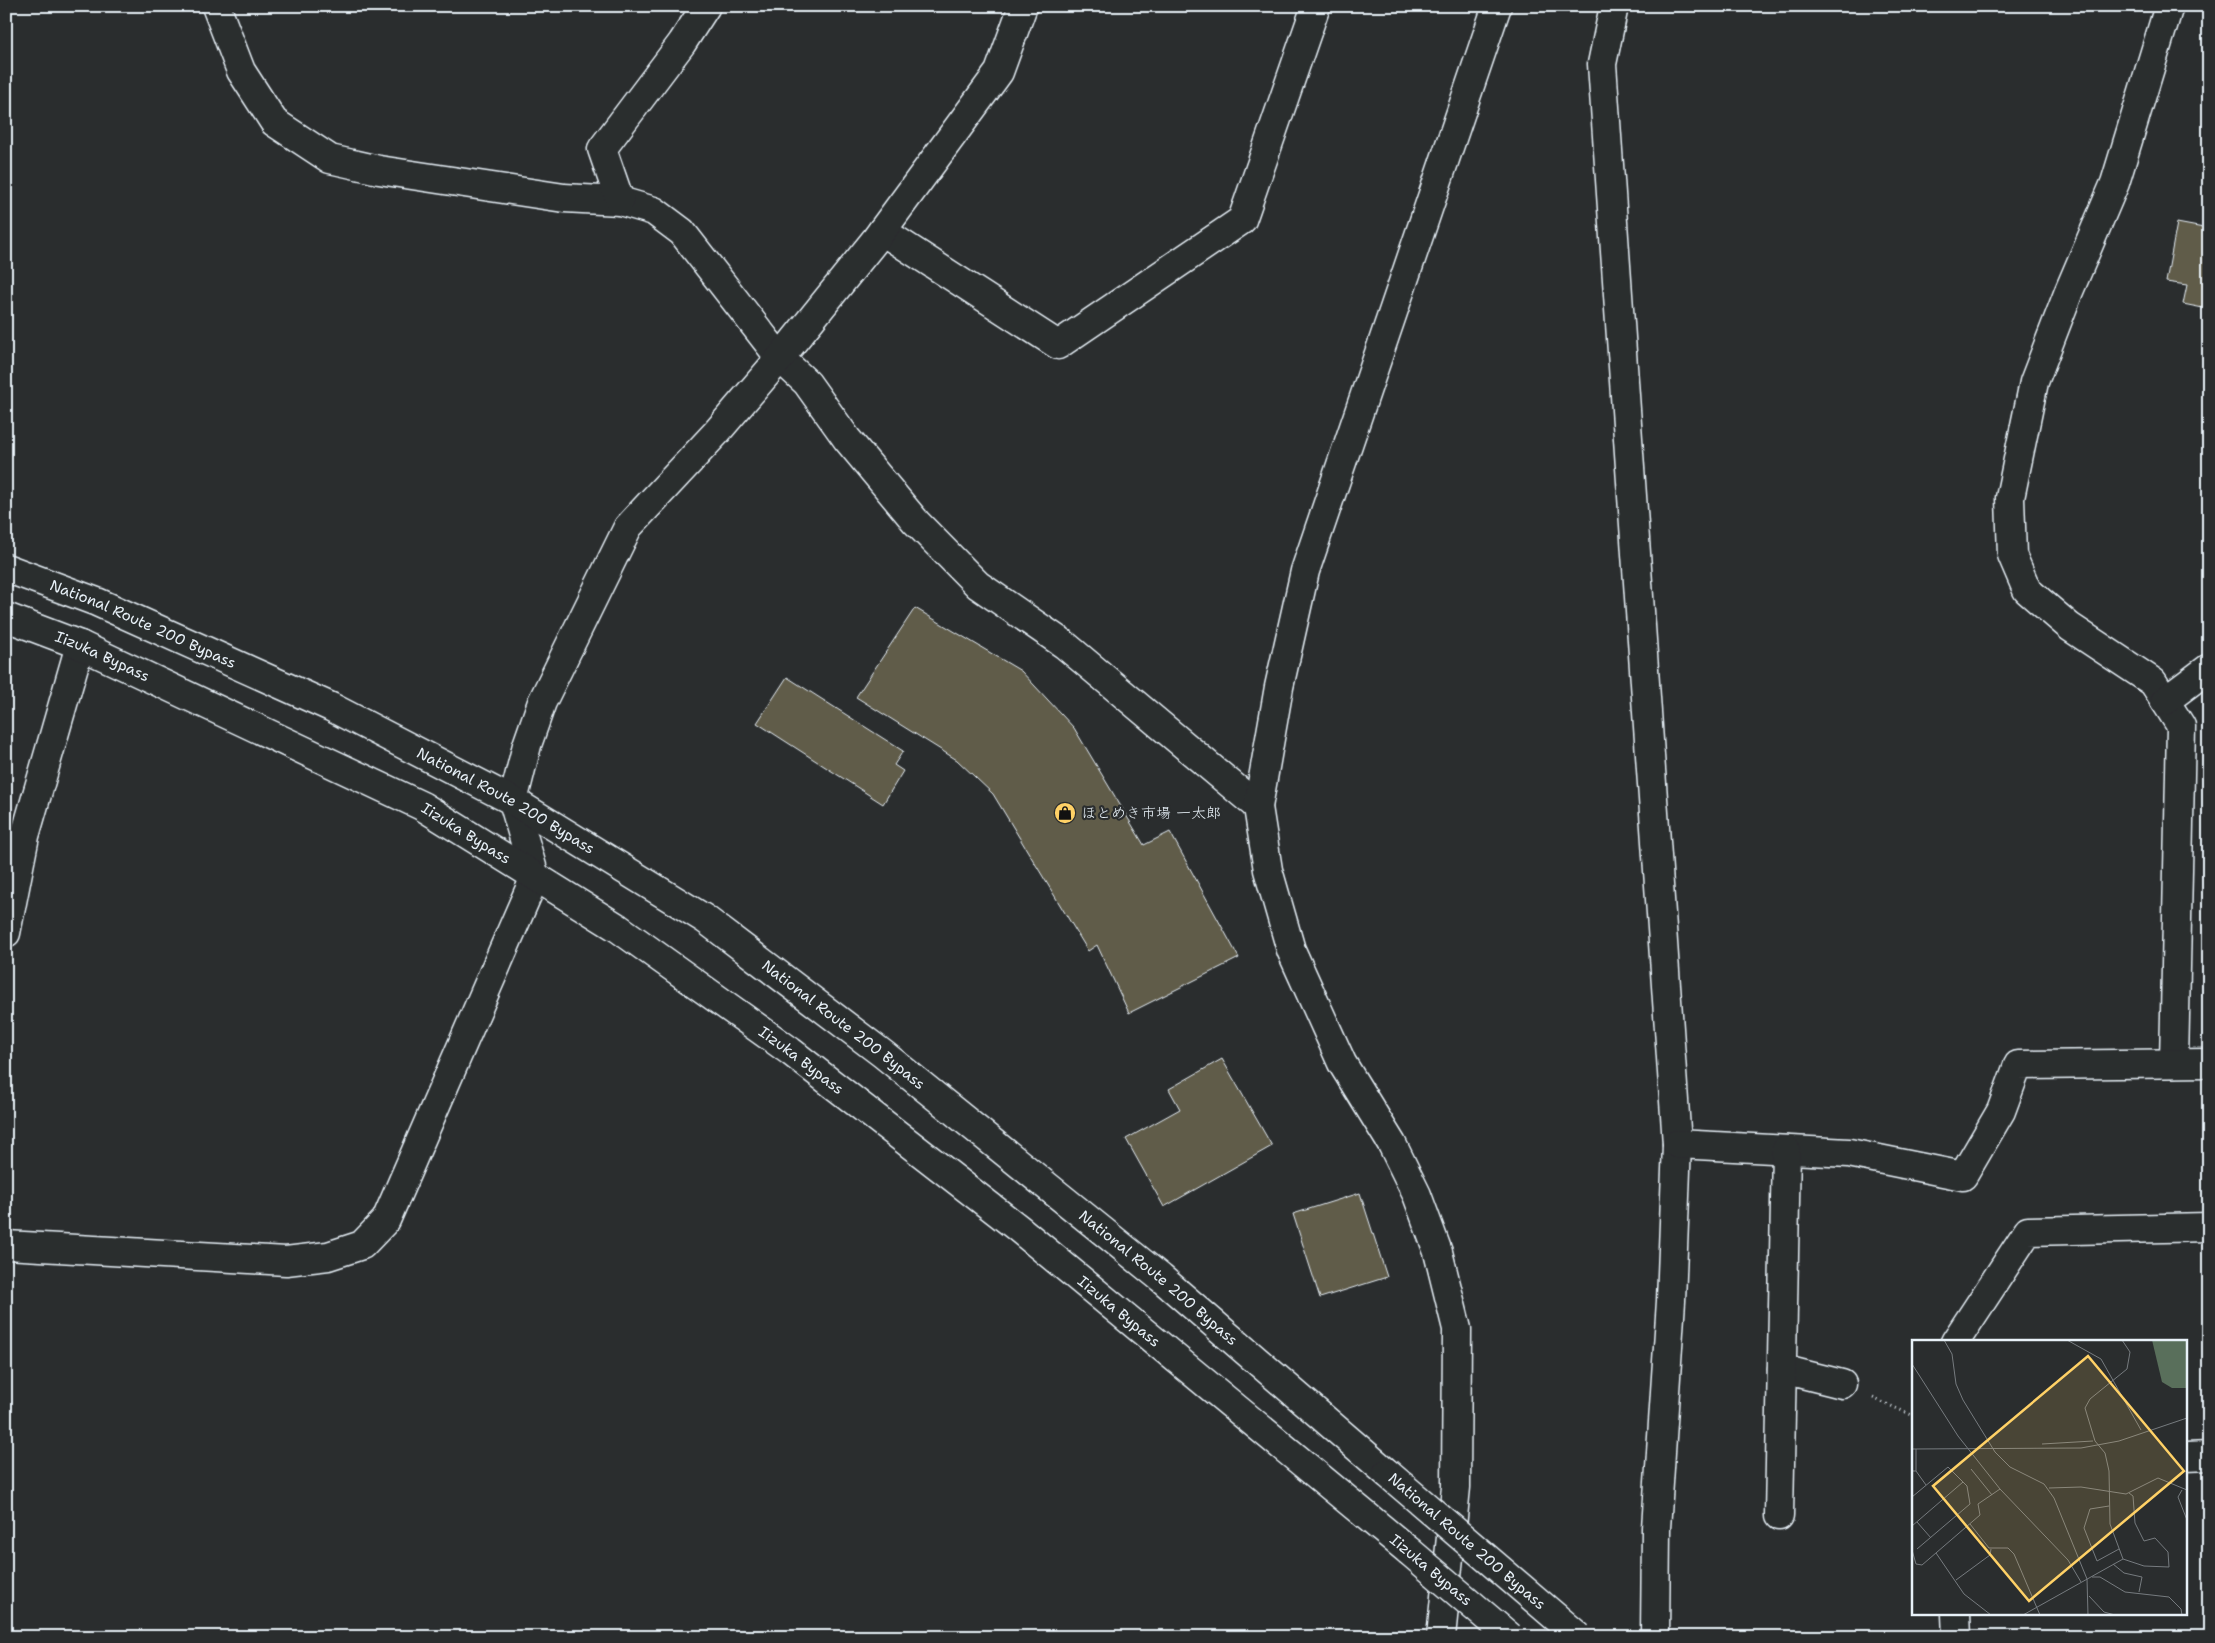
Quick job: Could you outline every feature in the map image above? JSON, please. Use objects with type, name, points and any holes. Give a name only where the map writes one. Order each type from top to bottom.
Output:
[{"type":"main road","points":[[216,6],[241,71],[274,122],[330,160],[379,170],[564,198],[620,201],[654,211],[682,232],[780,358],[807,383],[847,439],[916,522],[978,585],[1065,644],[1258,807]]},
{"type":"main road","points":[[620,201],[602,148],[682,43],[706,6]]},
{"type":"main road","points":[[6,1246],[286,1261],[328,1256],[362,1245],[386,1220],[535,877],[513,801],[527,745],[542,702],[628,527],[716,433],[780,358],[882,231],[998,72],[1022,6]]},
{"type":"main road","points":[[882,231],[1058,345],[1242,220],[1316,6]]},
{"type":"main road","points":[[1441,1637],[1456,1487],[1457,1329],[1438,1252],[1417,1195],[1392,1144],[1342,1063],[1291,950],[1268,870],[1258,807],[1279,687],[1305,571],[1497,6]]},
{"type":"main road","points":[[1614,6],[1602,64],[1677,1144],[1671,1301],[1656,1528],[1654,1637]]},
{"type":"main road","points":[[2169,6],[2115,183],[2069,291],[2034,382],[2010,498],[2012,555],[2026,590],[2070,627],[2153,682],[2181,726],[2174,1063]]},
{"type":"main road","name":"National Route 200 Bypass","points":[[6,568],[97,602],[331,707],[513,801],[706,919],[883,1054],[1161,1278],[1579,1637]]},
{"type":"main road","name":"Iizuka Bypass","points":[[6,617],[80,645],[422,806],[618,928],[790,1051],[1018,1228],[1410,1551],[1510,1637]]},
{"type":"main road","points":[[6,933],[25,836],[80,645]]},
{"type":"main road","points":[[2165,701],[2209,668]]},
{"type":"main road","points":[[1677,1144],[1849,1153],[1963,1176],[2001,1111],[2018,1065],[2209,1063]]},
{"type":"main road","points":[[1779,1516],[1786,1150]]},
{"type":"main road","points":[[1955,1340],[2028,1231],[2209,1227]]},
{"type":"main road","points":[[1782,1369],[1842,1384]]},
{"type":"main road","points":[[2188,1457],[2209,1456]]},
{"type":"main road","points":[[1956,1616],[1957,1637]]},
{"type":"path","points":[[1842,1384],[1912,1415]]},
{"type":"building","points":[[2177,223],[2209,229],[2209,325],[2205,324],[2208,309],[2183,304],[2187,285],[2166,282]]},
{"type":"building","name":"ほとめき市場 一太郎","points":[[915,608],[1021,671],[1074,728],[1144,845],[1170,832],[1239,958],[1129,1013],[1097,945],[1088,951],[993,794],[957,760],[856,697]]},
{"type":"building","points":[[787,677],[903,751],[894,765],[903,771],[883,804],[757,723]]},
{"type":"building","points":[[1222,1059],[1272,1146],[1164,1207],[1126,1139],[1180,1109],[1169,1089]]},
{"type":"building","points":[[1360,1193],[1387,1277],[1320,1298],[1293,1214]]},
{"type":"place","name":"ほとめき市場 一太郎","points":[[1065,813]]}]
